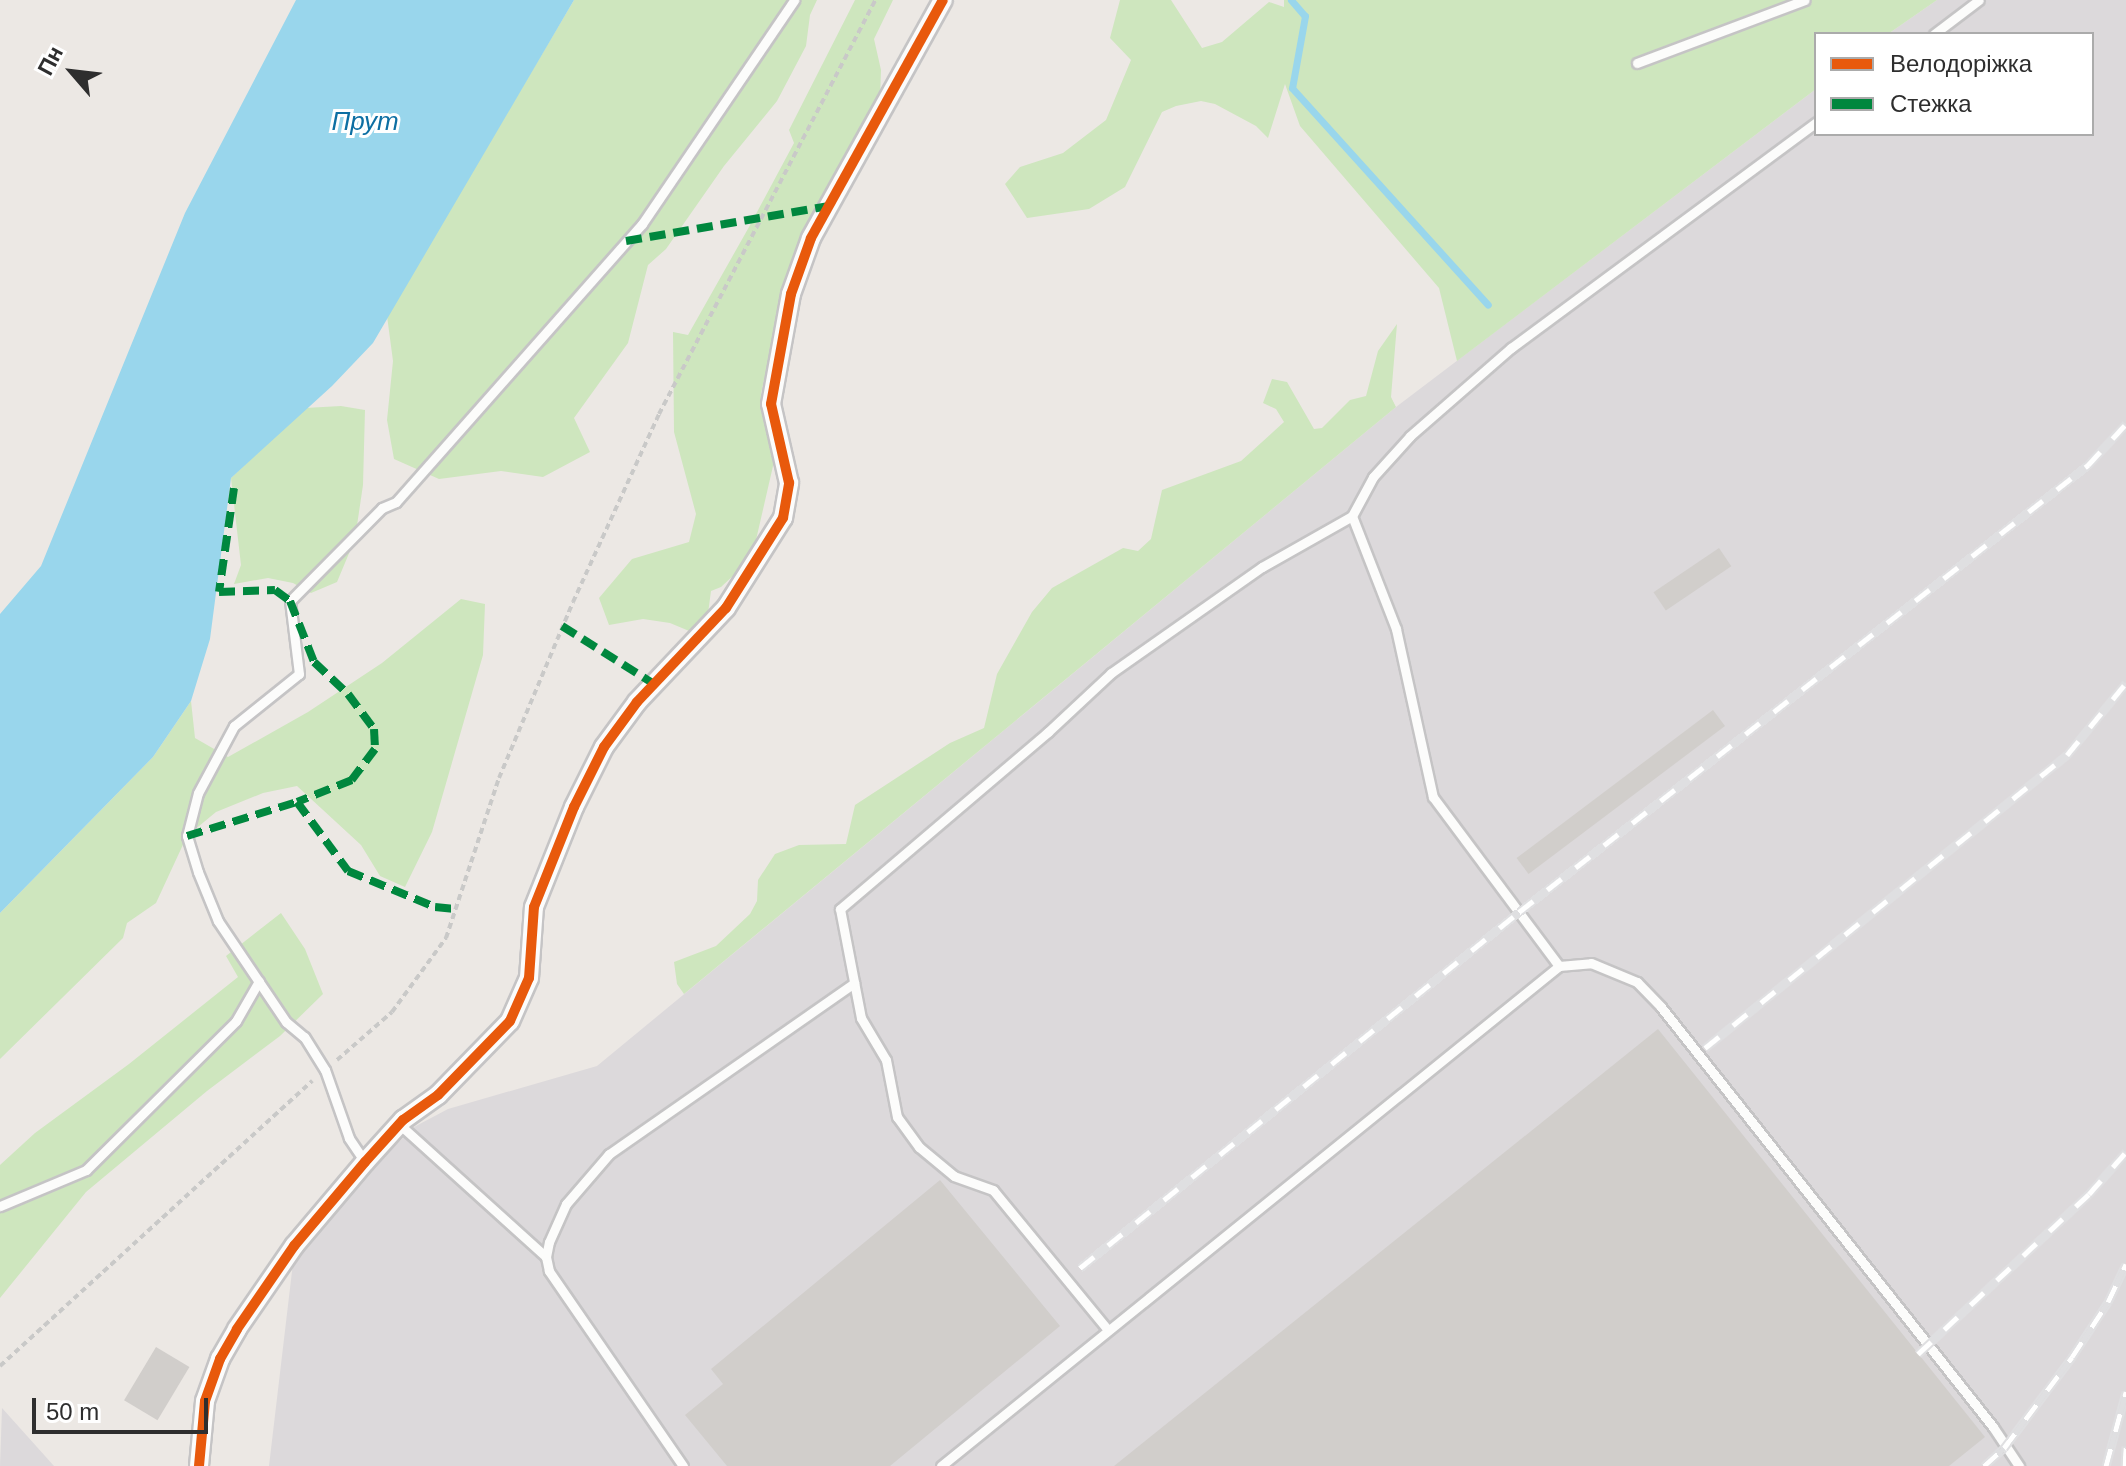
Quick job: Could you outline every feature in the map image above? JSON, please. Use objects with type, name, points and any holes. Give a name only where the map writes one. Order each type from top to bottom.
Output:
[{"type":"street","points":[[199,1466],[205,1401],[220,1359],[294,1246],[365,1162],[399,1124],[438,1095],[510,1021],[529,978],[534,907],[574,807],[604,747],[637,702],[726,608],[783,518],[789,483],[771,404],[791,294],[811,238],[943,0]]},
{"type":"lane","points":[[365,1162],[349,1138],[325,1070],[218,921],[187,836],[198,793],[234,726],[299,674],[290,601],[382,508],[396,502],[642,224],[794,0]]},
{"type":"lane","points":[[1637,63],[1805,0]]},
{"type":"lane","points":[[1937,32],[1979,0]]},
{"type":"lane","points":[[1108,1330],[993,1190],[954,1176],[919,1147],[897,1117],[886,1060],[861,1018],[840,909],[1048,732],[1111,673],[1262,567],[1352,516],[1373,477],[1410,436],[1511,348],[1814,123]]},
{"type":"lane","points":[[1352,516],[1396,629],[1433,797],[1559,966]]},
{"type":"lane","points":[[941,1466],[1559,966],[1591,963],[1615,970],[1637,982],[1661,1007],[1993,1427],[2019,1466]]},
{"type":"lane","points":[[0,1206],[86,1170],[236,1021],[259,981]]},
{"type":"lane","points":[[683,1466],[549,1271],[546,1257],[566,1204],[609,1154],[854,983]]},
{"type":"lane","points":[[399,1124],[546,1257]]},
{"type":"path","points":[[0,1366],[392,1012],[446,938],[499,778],[573,602],[659,414],[875,0]]},
{"type":"shaded area","points":[[1937,0],[2126,0],[2126,1466],[269,1466],[295,1246],[414,1127],[448,1109],[597,1066],[1396,407],[1814,91],[1814,136],[2094,136],[2094,32],[1891,32]]},
{"type":"shaded area","points":[[2,1408],[54,1466],[0,1466]]},
{"type":"green space","points":[[574,0],[817,0],[810,15],[806,46],[777,101],[724,166],[666,249],[648,265],[628,343],[574,418],[590,452],[543,477],[501,471],[439,479],[394,459],[387,420],[393,361],[387,316]]},
{"type":"green space","points":[[855,0],[893,0],[874,39],[881,70],[880,100],[783,292],[761,394],[776,453],[756,540],[736,573],[721,587],[711,591],[707,621],[694,633],[670,623],[643,619],[609,625],[599,598],[632,559],[689,542],[696,514],[674,432],[673,332],[688,335],[749,227],[794,143],[789,130]]},
{"type":"green space","points":[[1120,0],[1171,0],[1202,48],[1222,42],[1269,2],[1284,7],[1284,0],[1937,0],[1891,32],[1814,32],[1814,91],[1457,361],[1439,288],[1300,126],[1285,84],[1268,138],[1256,126],[1215,104],[1201,101],[1176,106],[1162,112],[1125,187],[1089,209],[1027,218],[1005,184],[1020,167],[1063,153],[1106,120],[1131,60],[1110,38]]},
{"type":"green space","points":[[1397,324],[1391,397],[1396,407],[684,994],[677,984],[674,962],[716,946],[750,914],[757,901],[758,880],[775,854],[799,845],[846,844],[855,805],[950,743],[984,728],[997,674],[1032,612],[1052,588],[1123,548],[1138,551],[1151,539],[1162,490],[1241,461],[1284,422],[1276,409],[1263,403],[1272,379],[1287,382],[1314,429],[1322,428],[1350,400],[1366,396],[1378,351]]},
{"type":"green space","points":[[341,406],[365,410],[363,485],[355,539],[337,582],[311,593],[293,583],[268,578],[234,584],[241,565],[231,478],[305,408]]},
{"type":"green space","points":[[461,599],[485,604],[483,655],[432,832],[405,887],[380,876],[361,845],[297,786],[263,793],[216,812],[187,836],[156,903],[127,923],[123,938],[0,1059],[0,913],[153,757],[191,701],[195,738],[228,757],[308,712],[382,663]]},
{"type":"green space","points":[[281,913],[305,949],[323,994],[280,1036],[207,1091],[86,1192],[0,1298],[0,1165],[35,1133],[129,1064],[238,977],[226,956]]},
{"type":"water","name":"Прут","points":[[296,0],[574,0],[373,343],[332,386],[231,478],[210,639],[191,701],[153,757],[0,913],[0,614],[41,566],[185,213]]},
{"type":"building","points":[[1719,548],[1731,566],[1666,610],[1654,592]]},
{"type":"building","points":[[1713,710],[1725,726],[1529,874],[1517,858]]},
{"type":"building","points":[[1658,1029],[1985,1437],[1949,1466],[1114,1466]]},
{"type":"building","points":[[940,1180],[1060,1326],[890,1466],[727,1466],[685,1415],[723,1384],[711,1369]]},
{"type":"building","points":[[156,1347],[189,1367],[157,1420],[124,1400]]},
{"type":"waterway","points":[[1291,0],[1305,16],[1292,88],[1488,305]]},
{"type":"railway","points":[[1080,1268],[1519,912],[2088,465],[2126,424]]},
{"type":"railway","points":[[1705,1048],[2067,755],[2126,683]]},
{"type":"railway","points":[[1918,1354],[2089,1194],[2126,1152]]},
{"type":"railway","points":[[1984,1466],[2004,1448],[2072,1357],[2108,1302],[2126,1264]]},
{"type":"railway","points":[[2106,1466],[2126,1392]]},
{"type":"railway","points":[[2125,1466],[2126,1446]]},
{"type":"marked path","points":[[626,241],[829,206]]},
{"type":"marked path","points":[[234,488],[219,592],[275,590],[290,601],[314,662],[348,694],[374,729],[375,749],[352,780],[297,802],[348,871],[435,907],[455,909]]},
{"type":"marked path","points":[[562,626],[654,684]]},
{"type":"marked path","points":[[187,836],[297,802]]},
{"type":"cycle path","points":[[199,1466],[205,1401],[220,1359],[237,1329],[294,1246],[365,1162],[403,1120],[438,1095],[510,1021],[529,978],[534,907],[574,807],[604,747],[637,702],[726,608],[783,518],[789,483],[771,404],[791,294],[811,238],[943,0]]}]
